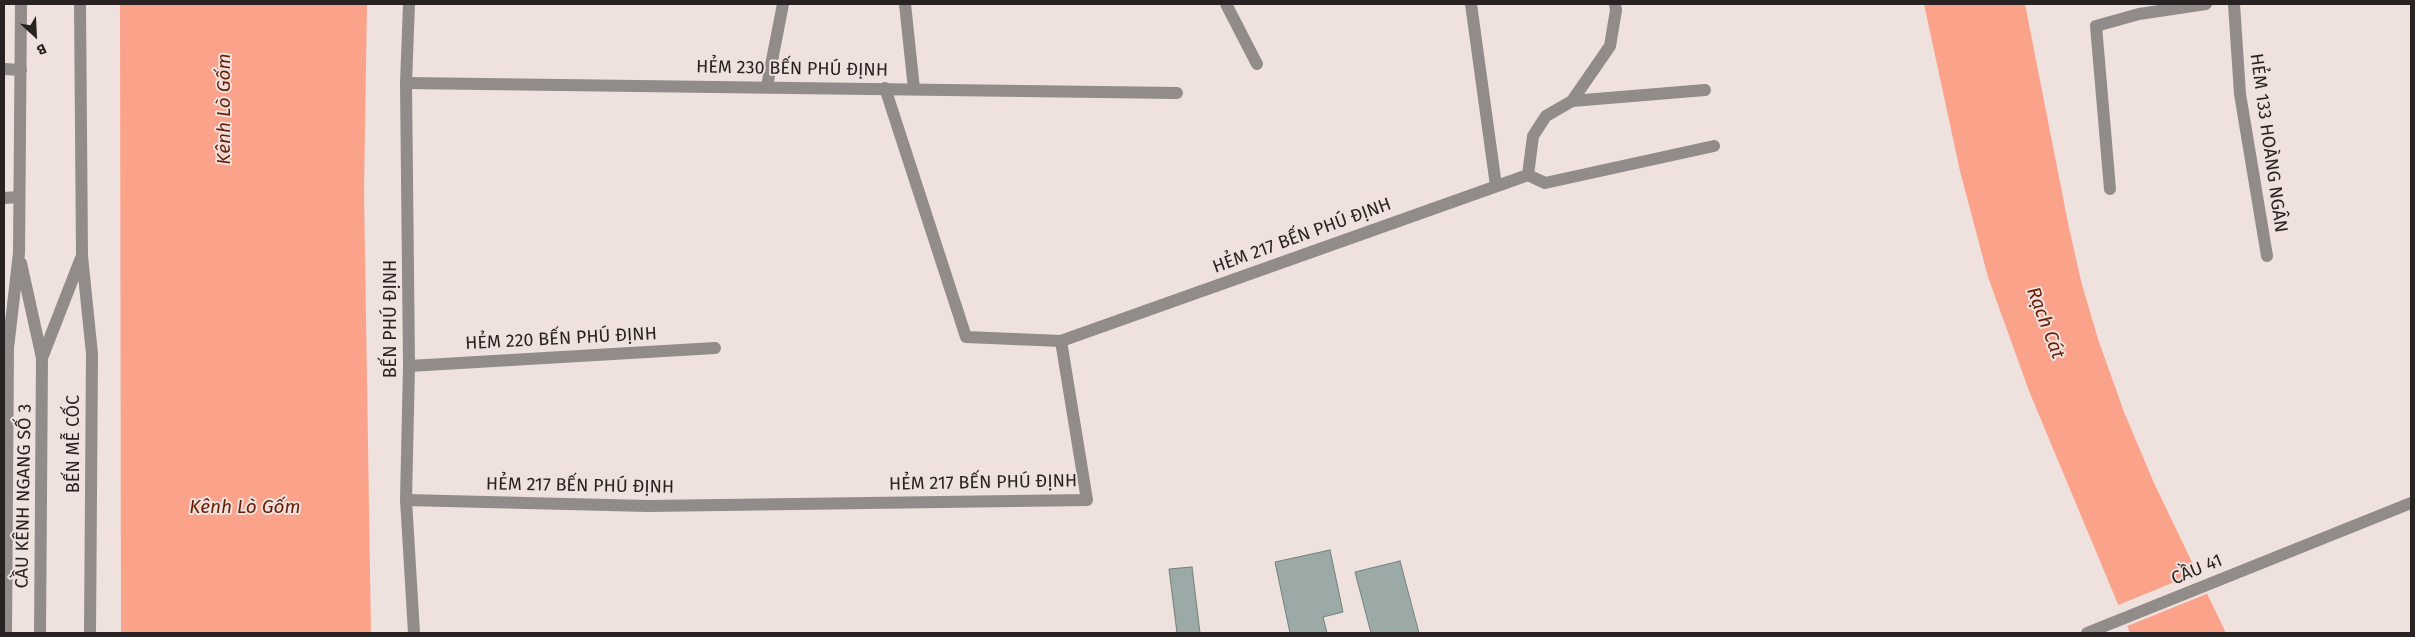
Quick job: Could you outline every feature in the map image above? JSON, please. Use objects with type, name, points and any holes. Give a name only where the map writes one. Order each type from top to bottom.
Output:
[{"type":"street","points":[[6,633],[8,348],[19,253],[21,4]]},
{"type":"street","name":"BẾN MỄ CỐC","points":[[80,4],[82,256],[92,354],[90,633]]},
{"type":"street","name":"BẾN PHÚ ĐỊNH","points":[[409,4],[406,83],[409,366],[406,500],[414,633]]},
{"type":"street","points":[[767,86],[783,4]]},
{"type":"street","points":[[905,4],[914,88]]},
{"type":"street","points":[[1226,4],[1256,64]]},
{"type":"street","points":[[1471,4],[1496,186]]},
{"type":"street","points":[[1572,101],[1610,46],[1616,10],[1615,4]]},
{"type":"street","points":[[2110,189],[2096,26],[2139,14],[2206,4]]},
{"type":"street","name":"HẺM 133 HOÀNG NGÂN","points":[[2234,4],[2240,94],[2268,256]]},
{"type":"street","points":[[4,69],[20,70]]},
{"type":"street","name":"HẺM 230 BẾN PHÚ ĐỊNH","points":[[406,83],[767,86],[1177,93]]},
{"type":"street","points":[[885,88],[966,337],[1061,341]]},
{"type":"street","points":[[1705,90],[1572,101],[1546,116],[1533,136],[1528,175],[1545,183],[1714,146]]},
{"type":"street","name":"HẺM 217 BẾN PHÚ ĐỊNH","points":[[406,500],[648,506],[1087,500],[1061,341],[1528,175]]},
{"type":"street","points":[[4,198],[19,197]]},
{"type":"street","points":[[19,253],[42,358]]},
{"type":"street","name":"BẾN MỄ CỐC","points":[[42,358],[82,256]]},
{"type":"street","name":"HẺM 220 BẾN PHÚ ĐỊNH","points":[[409,366],[715,348]]},
{"type":"street","name":"CẦU KÊNH NGANG SỐ 3","points":[[40,633],[42,358]]},
{"type":"street","name":"CẦU 41","points":[[2087,633],[2411,503]]},
{"type":"water","name":"Kênh Lò Gốm","points":[[120,4],[367,4],[364,191],[371,633],[121,633]]},
{"type":"water","name":"Rạch Cát","points":[[1924,4],[2025,4],[2068,223],[2081,281],[2098,339],[2124,412],[2154,483],[2226,633],[2130,633],[2029,391],[1988,277],[1960,171]]},
{"type":"pier","points":[[2199,572],[2209,593],[2125,627],[2116,606]]},
{"type":"building","points":[[1330,550],[1343,612],[1323,617],[1327,633],[1290,633],[1275,562]]},
{"type":"building","points":[[1400,561],[1419,633],[1371,633],[1355,572]]},
{"type":"building","points":[[1192,567],[1200,633],[1177,633],[1169,569]]}]
